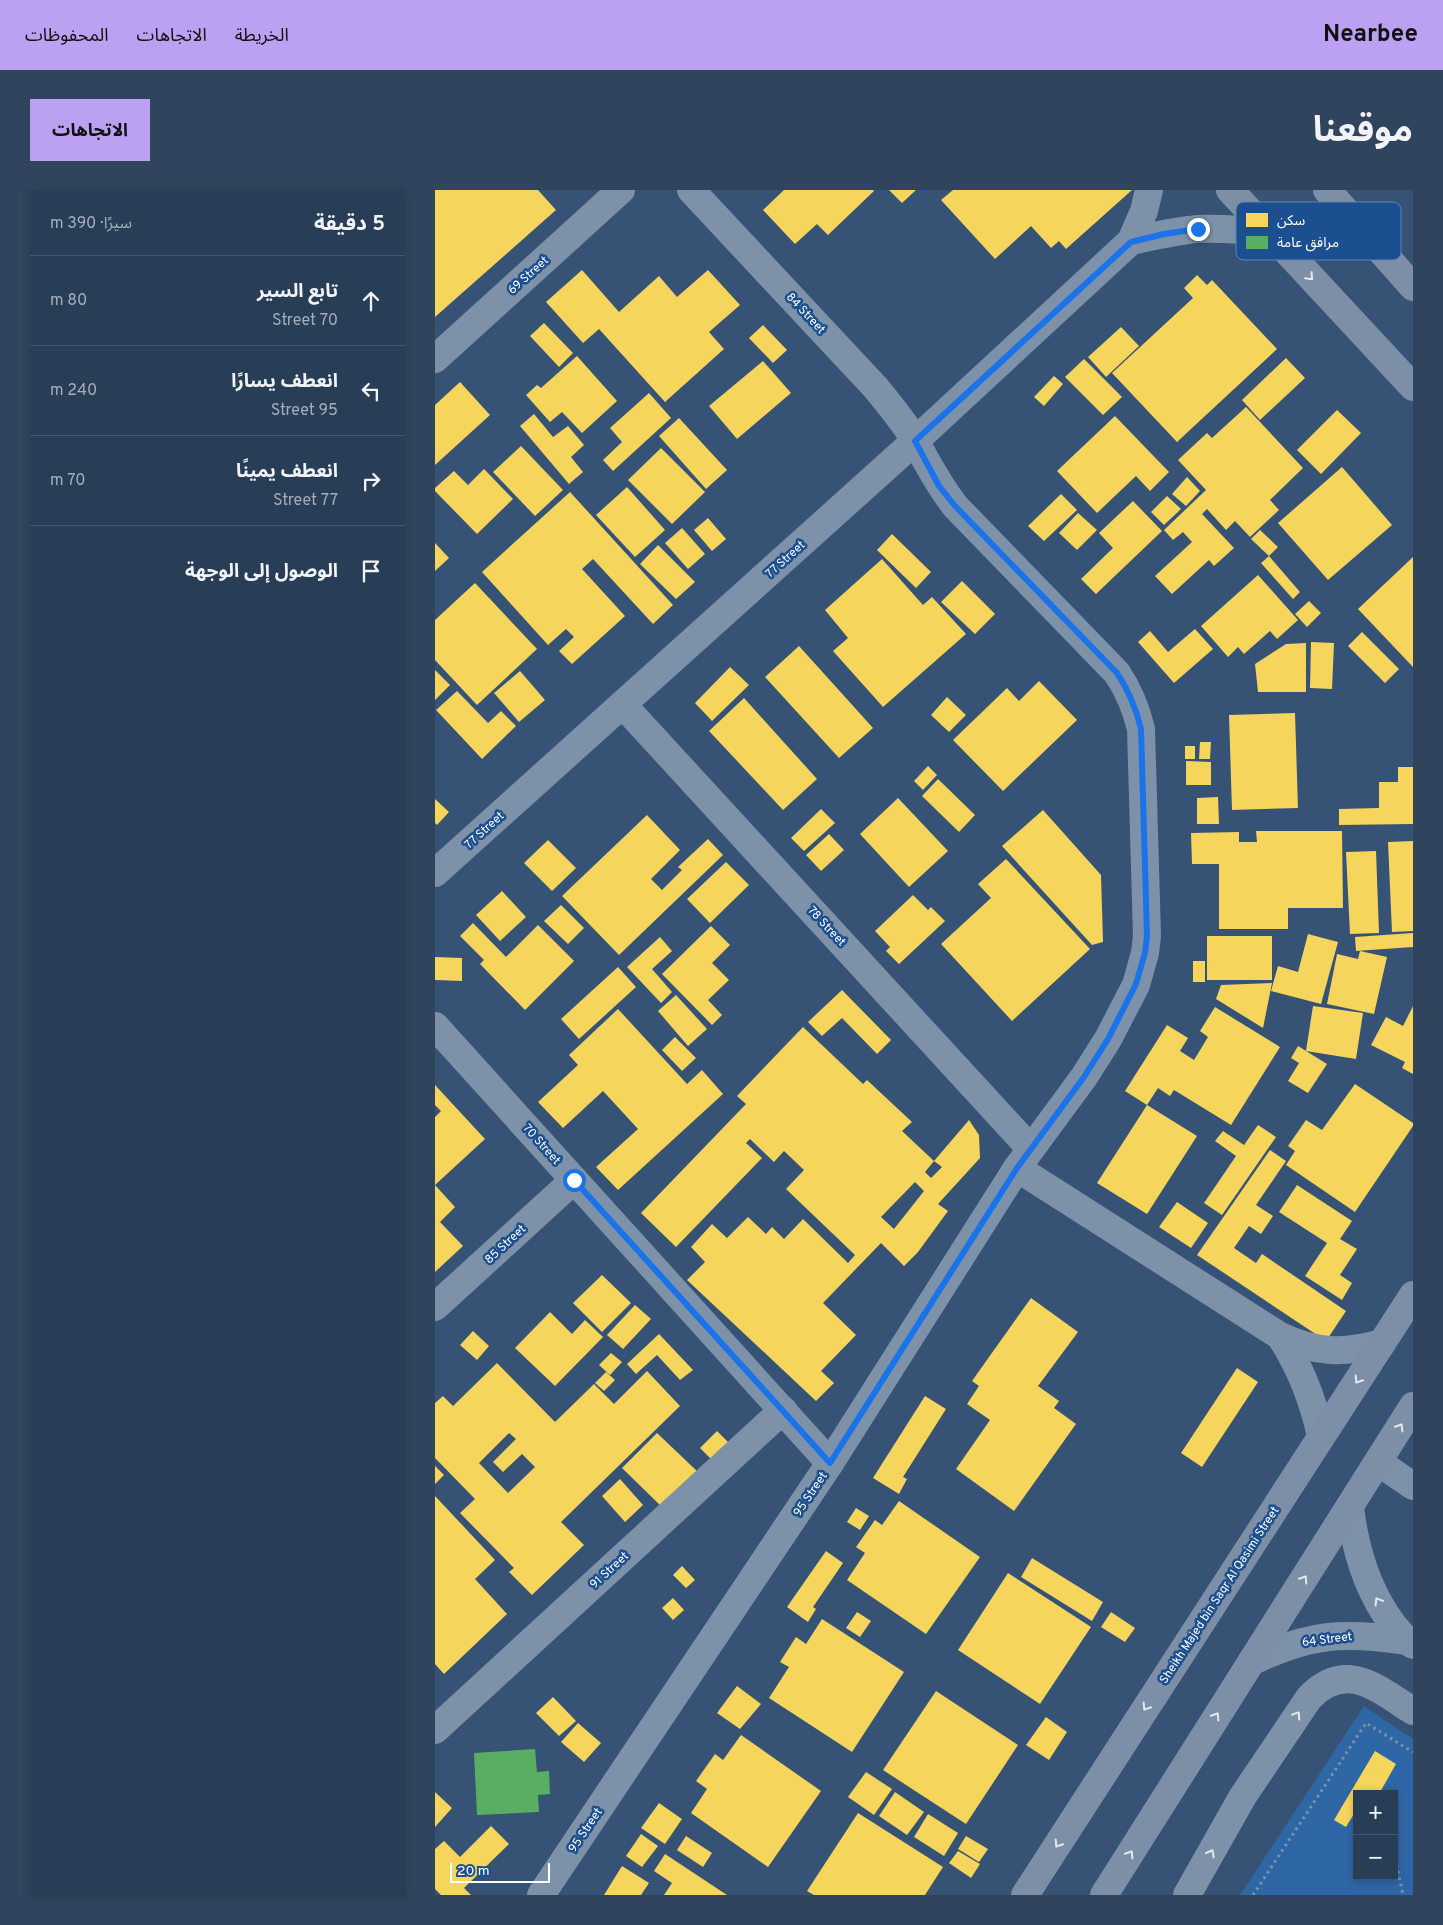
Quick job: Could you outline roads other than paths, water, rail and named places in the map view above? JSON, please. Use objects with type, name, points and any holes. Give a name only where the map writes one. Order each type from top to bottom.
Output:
[{"type":"main road","points":[[1230,190],[1241,202]]},
{"type":"main road","points":[[1327,190],[1338,202]]},
{"type":"main road","points":[[1295,260],[1413,387]]},
{"type":"main road","points":[[1389,260],[1413,287]]},
{"type":"main road","name":"Sheikh Majed bin Saqr Al Qasimi Street","points":[[1025,1895],[1413,1295]]},
{"type":"main road","points":[[1103,1895],[1413,1406]]},
{"type":"street","name":"69 Street","points":[[435,359],[621,190]]},
{"type":"street","name":"84 Street","points":[[691,190],[876,388],[897,414],[915,441]]},
{"type":"street","name":"77 Street","points":[[435,873],[915,441],[1131,242],[1144,211],[1149,190]]},
{"type":"street","name":"77 Street","points":[[1131,242],[1164,234],[1198,229],[1236,229]]},
{"type":"street","name":"95 Street","points":[[541,1895],[830,1463],[1024,1158],[1063,1106],[1108,1039],[1136,984],[1141,969],[1147,936],[1141,729],[1129,690],[1117,673],[955,506],[939,486],[915,441]]},
{"type":"street","name":"78 Street","points":[[623,704],[1024,1158],[1280,1336]]},
{"type":"street","name":"70 Street","points":[[435,1026],[830,1463]]},
{"type":"street","name":"85 Street","points":[[435,1308],[574,1180]]},
{"type":"street","points":[[1280,1336],[1313,1348],[1330,1351],[1348,1351],[1382,1343]]},
{"type":"street","points":[[1280,1336],[1295,1359],[1307,1384],[1316,1410],[1321,1436]]},
{"type":"street","name":"91 Street","points":[[435,1730],[783,1410]]},
{"type":"street","points":[[1378,1462],[1413,1486]]},
{"type":"street","name":"64 Street","points":[[1350,1507],[1353,1536],[1373,1592],[1388,1617],[1410,1643]]},
{"type":"street","name":"64 Street","points":[[1251,1662],[1280,1648],[1311,1639],[1342,1635],[1374,1636],[1410,1643]]},
{"type":"street","points":[[1187,1895],[1243,1796],[1309,1698],[1317,1690],[1336,1680],[1357,1679],[1368,1683],[1413,1711]]}]
